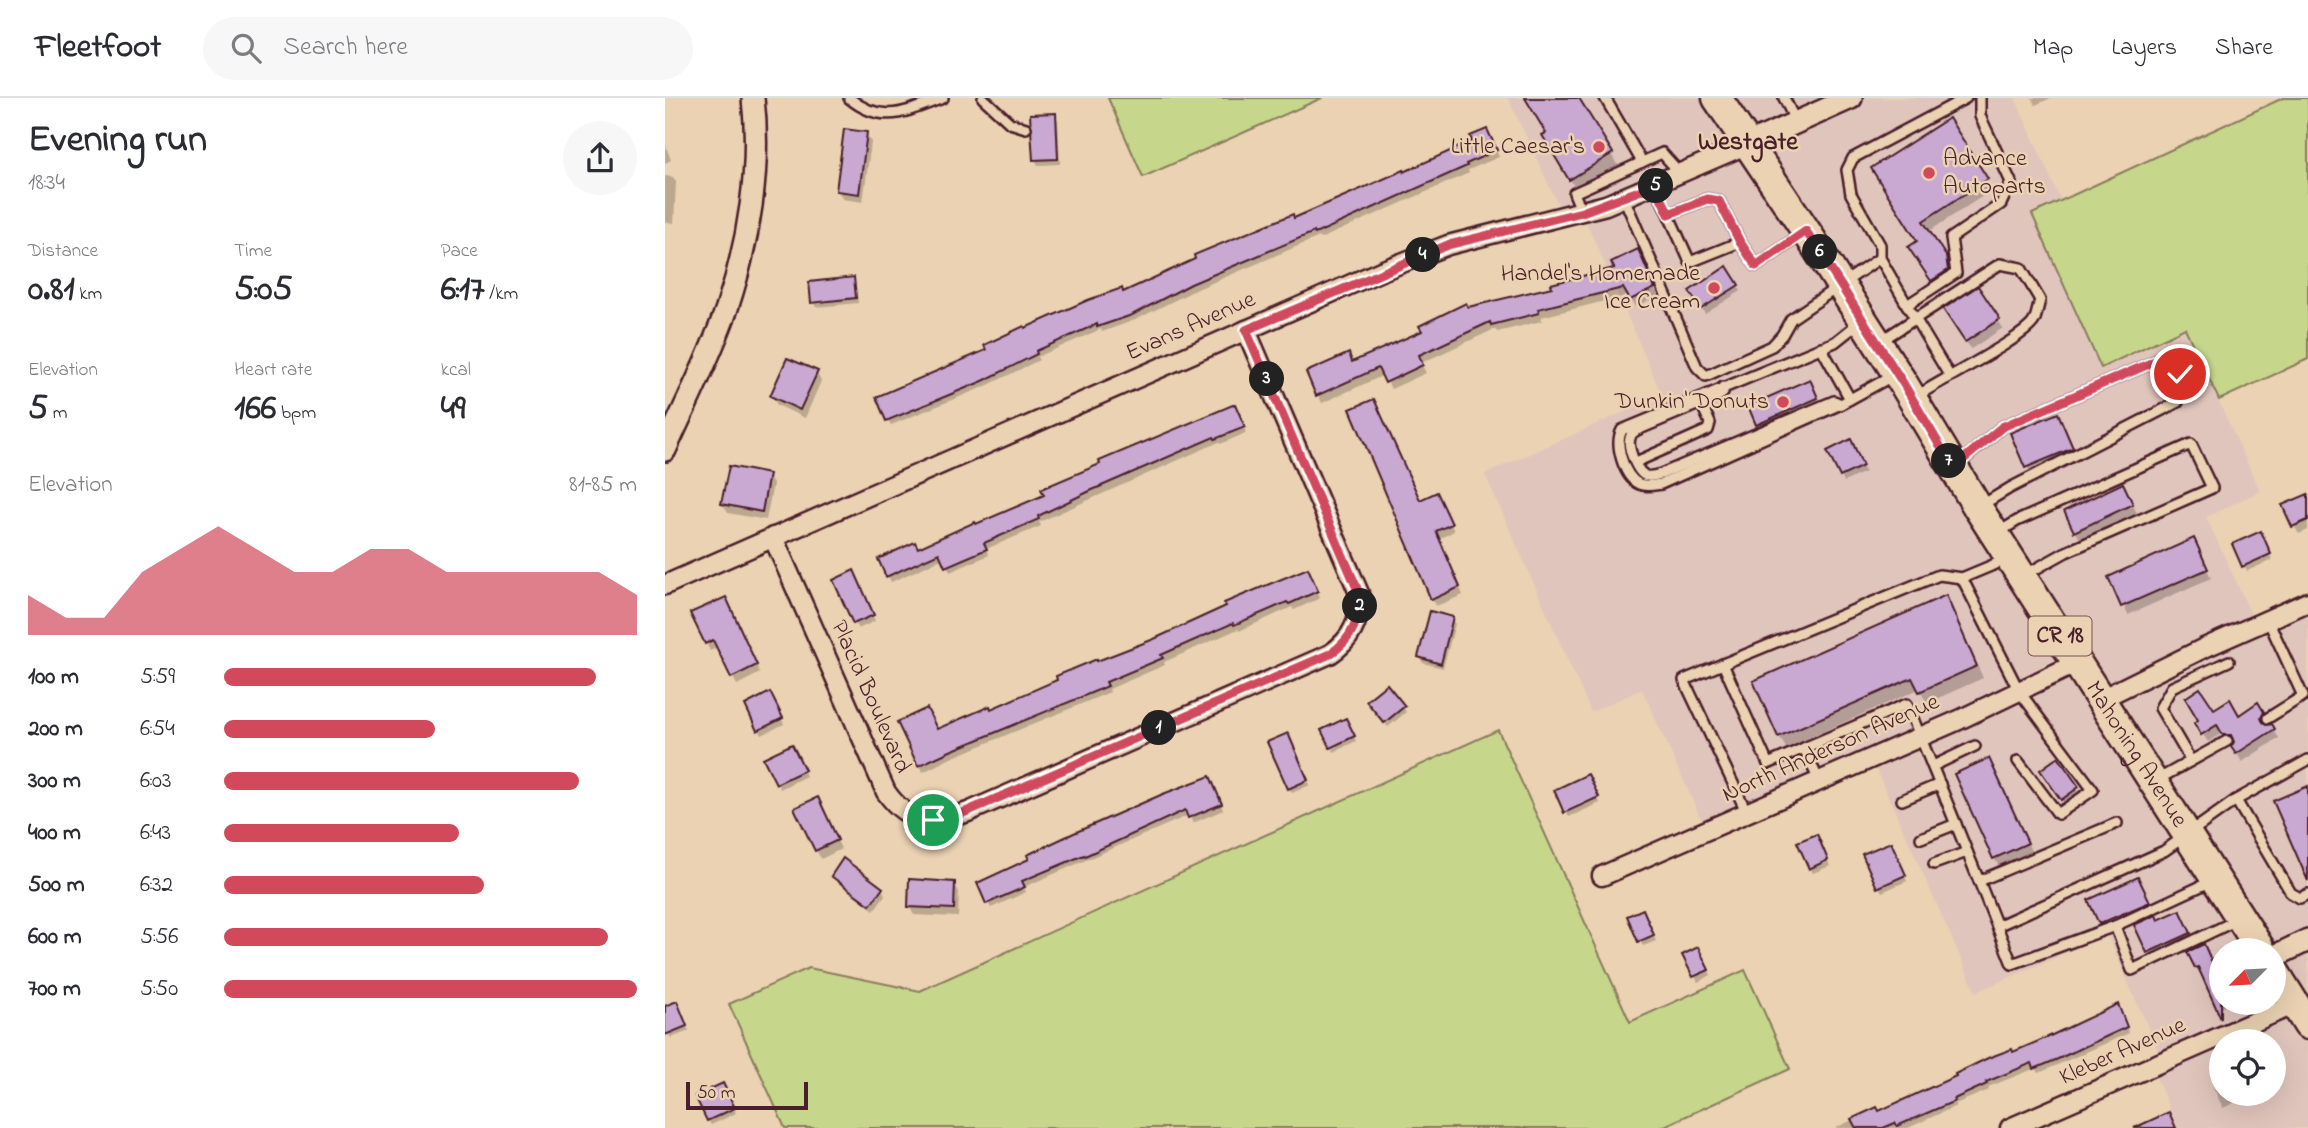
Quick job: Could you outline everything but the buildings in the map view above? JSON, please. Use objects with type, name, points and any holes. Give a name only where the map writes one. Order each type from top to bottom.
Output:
[{"type":"main road","name":"Mahoning Avenue","points":[[1717,98],[1841,285],[1978,508],[2254,938]]},
{"type":"main road","points":[[2286,988],[2301,1010]]},
{"type":"street","points":[[665,450],[714,341],[738,271],[749,219],[755,166],[753,98]]},
{"type":"street","points":[[1748,144],[1851,98]]},
{"type":"street","name":"Evans Avenue","points":[[665,585],[1246,330],[1448,245],[1582,212],[1624,198],[1748,144]]},
{"type":"street","name":"Placid Boulevard","points":[[772,537],[886,792],[894,804],[918,818],[950,818],[968,811],[1318,659],[1338,649],[1349,637],[1360,609],[1359,593],[1246,330]]},
{"type":"street","points":[[2101,699],[2308,602]]},
{"type":"street","name":"North Anderson Avenue","points":[[1602,876],[1920,737],[2077,663]]},
{"type":"street","points":[[2286,951],[2308,940]]},
{"type":"street","name":"Kleber Avenue","points":[[2010,1128],[2301,1010]]},
{"type":"lane","points":[[849,98],[861,108],[881,114],[901,114],[943,98]]},
{"type":"lane","points":[[983,98],[1010,122],[1026,128]]},
{"type":"lane","points":[[1605,98],[1642,162]]},
{"type":"lane","points":[[1784,98],[1796,122]]},
{"type":"lane","points":[[1949,375],[1880,258],[1880,245],[1851,194],[1847,170],[1853,158],[1966,98]]},
{"type":"lane","points":[[1907,305],[1957,273],[1951,238],[2001,204],[2011,182],[1980,116],[1980,98]]},
{"type":"lane","points":[[1582,212],[1574,193],[1662,153],[1680,173]]},
{"type":"lane","points":[[1655,185],[1690,262],[1740,242]]},
{"type":"lane","points":[[1624,198],[1697,367],[1706,376],[1772,346],[1791,319],[1880,258]]},
{"type":"lane","points":[[1669,214],[1707,199],[1719,201],[1756,266],[1806,231]]},
{"type":"lane","points":[[1897,373],[1846,402],[1661,484],[1639,484],[1630,477],[1618,449],[1618,438],[1622,430],[1835,342],[1914,318],[2000,264],[2021,268],[2040,300],[2034,322],[2018,336],[1913,399]]},
{"type":"lane","points":[[1821,348],[1846,402]]},
{"type":"lane","points":[[1953,468],[2002,427],[2165,357],[2180,374],[2178,402],[2010,488],[1978,508]]},
{"type":"lane","points":[[1723,387],[1723,393],[1720,395],[1637,430],[1631,435],[1631,452],[1642,474],[1647,477],[1661,474],[1833,401],[1846,402]]},
{"type":"lane","points":[[1636,462],[1708,430],[1710,423],[1701,403]]},
{"type":"lane","points":[[1747,813],[1684,680],[1939,575],[1962,578],[2009,556],[2066,552],[2212,488],[2191,444],[2017,521],[2009,556]]},
{"type":"lane","points":[[1962,578],[2019,691],[2093,790],[2058,814],[2018,761]]},
{"type":"lane","points":[[2268,620],[2303,696],[2268,718]]},
{"type":"lane","points":[[2191,761],[2160,708],[2172,687],[2229,661]]},
{"type":"lane","points":[[1723,664],[1768,764],[1907,704],[2012,964],[2115,926],[2215,879]]},
{"type":"lane","points":[[2161,669],[2172,687]]},
{"type":"lane","points":[[2153,781],[2227,741]]},
{"type":"lane","points":[[1933,766],[1975,746]]},
{"type":"lane","points":[[1804,748],[1819,781]]},
{"type":"lane","points":[[1997,926],[2164,851],[2236,800],[2308,760]]},
{"type":"lane","points":[[1902,800],[1940,784]]},
{"type":"lane","points":[[2236,800],[2291,893],[2300,898],[2308,894]]},
{"type":"lane","points":[[1979,881],[2117,823]]},
{"type":"lane","points":[[1921,838],[1956,824]]},
{"type":"lane","points":[[1934,864],[1967,852]]},
{"type":"lane","points":[[2115,926],[2132,970],[2241,918]]},
{"type":"shaded area","points":[[1508,98],[2015,98],[2061,201],[2032,214],[2102,368],[2185,328],[2260,491],[2206,517],[2256,625],[2308,602],[2308,1128],[2178,1128],[2151,1066],[2163,1061],[2107,935],[1976,992],[1871,758],[1706,830],[1642,689],[1591,712],[1485,474],[1662,395],[1582,212],[1564,217]]},
{"type":"green space","points":[[1108,98],[1322,98],[1143,177]]},
{"type":"green space","points":[[2283,98],[2308,98],[2308,359],[2219,400],[2185,328],[2101,368],[2032,214]]},
{"type":"green space","points":[[1498,730],[1630,1022],[1745,970],[1790,1069],[1660,1128],[785,1128],[729,1004],[809,968],[920,991]]},
{"type":"place","name":"Little Caesar's","points":[[1599,147]]},
{"type":"place","name":"Advance Autoparts","points":[[1929,173]]},
{"type":"place","name":"Handel's Homemade Ice Cream","points":[[1714,288]]},
{"type":"place","name":"Dunkin' Donuts","points":[[1783,402]]},
{"type":"district","name":"Westgate","points":[[1748,143]]},
{"type":"route","points":[[933,820],[950,818],[968,811],[1330,654],[1349,637],[1360,609],[1359,593],[1246,330],[1448,245],[1582,212],[1655,185],[1669,214],[1707,199],[1719,201],[1756,266],[1806,231],[1903,383],[1953,468],[2002,427],[2165,357],[2180,374]]}]
